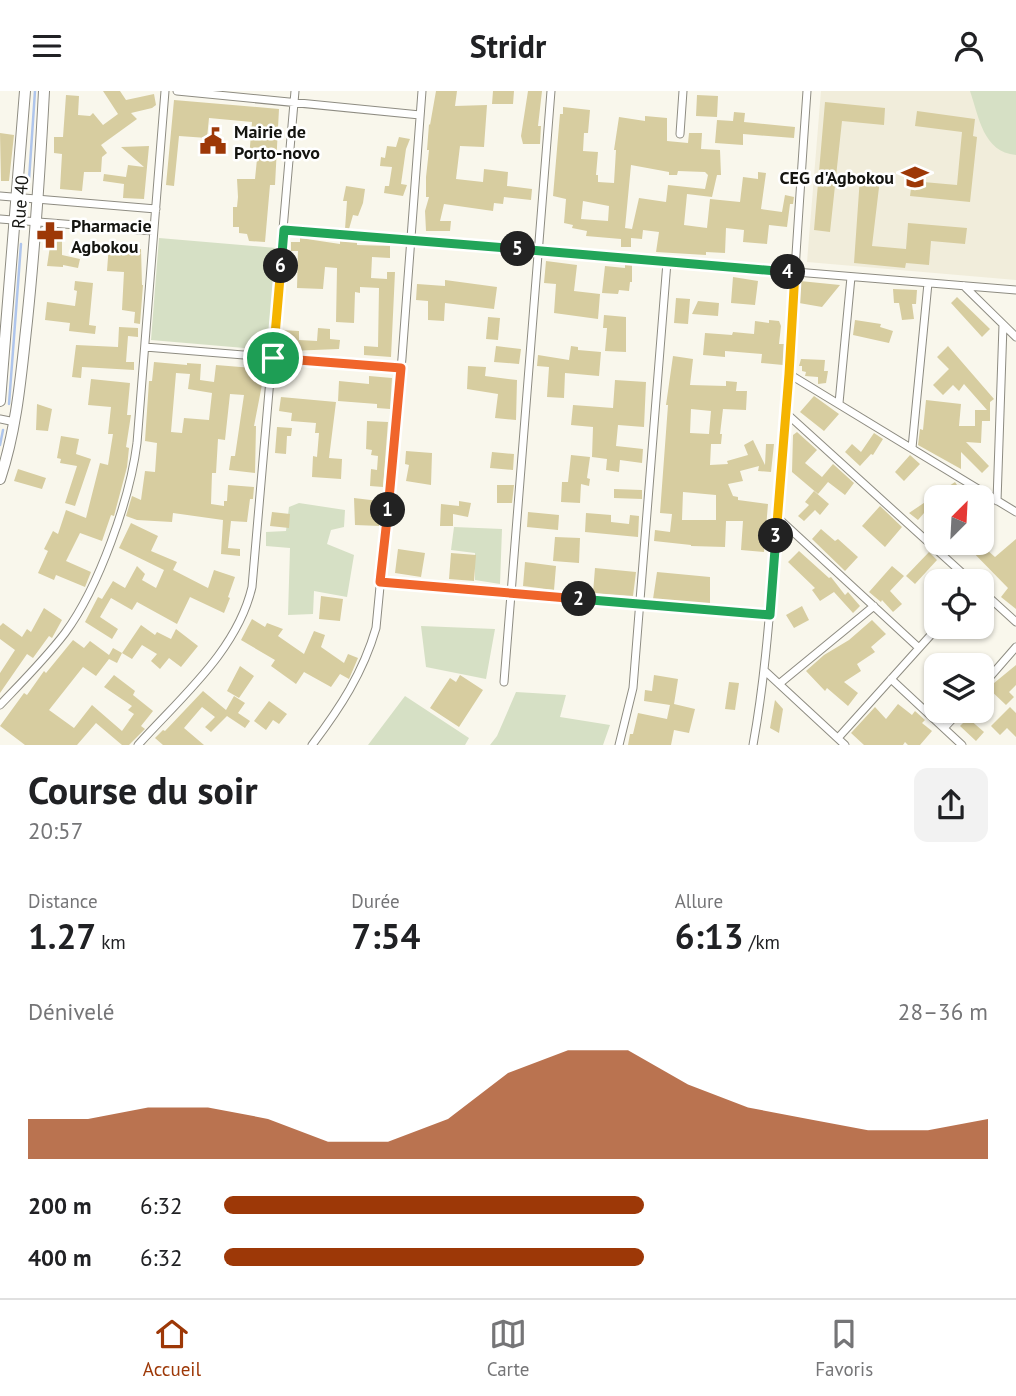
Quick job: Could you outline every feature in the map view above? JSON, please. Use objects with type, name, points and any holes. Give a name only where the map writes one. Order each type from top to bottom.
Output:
[{"type":"main road","name":"Rue 40","points":[[0,401],[25,91]]},
{"type":"main road","name":"Rue 40","points":[[0,479],[15,422],[37,222],[44,91]]},
{"type":"street","points":[[0,705],[63,635],[89,593],[117,520],[135,457],[165,91]]},
{"type":"street","points":[[177,91],[420,115]]},
{"type":"street","points":[[138,745],[217,657],[236,630],[253,586],[295,91]]},
{"type":"street","points":[[312,745],[355,683],[369,653],[376,628],[412,240],[422,91]]},
{"type":"street","points":[[504,682],[551,91]]},
{"type":"street","points":[[680,134],[683,91]]},
{"type":"street","points":[[753,745],[765,671],[770,615],[807,91]]},
{"type":"street","points":[[0,196],[156,209]]},
{"type":"street","points":[[0,219],[153,231]]},
{"type":"street","points":[[284,230],[1016,290]]},
{"type":"street","points":[[619,745],[634,688],[667,262]]},
{"type":"street","points":[[839,403],[851,277]]},
{"type":"street","points":[[912,448],[928,283]]},
{"type":"street","points":[[963,286],[1016,337]]},
{"type":"street","points":[[997,501],[1003,325]]},
{"type":"street","points":[[145,347],[401,368]]},
{"type":"street","points":[[789,374],[1016,512]]},
{"type":"street","points":[[786,413],[958,569]]},
{"type":"street","points":[[0,419],[15,422]]},
{"type":"street","points":[[777,517],[919,648]]},
{"type":"street","points":[[380,582],[770,615]]},
{"type":"street","points":[[994,602],[1016,622]]},
{"type":"street","points":[[779,684],[874,606]]},
{"type":"street","points":[[838,738],[927,639]]},
{"type":"street","points":[[994,672],[1016,647]]},
{"type":"street","points":[[765,671],[845,745]]},
{"type":"street","points":[[891,679],[962,745]]},
{"type":"street","points":[[944,728],[949,723]]},
{"type":"shaded area","name":"CEG d'Agbokou","points":[[821,91],[1016,91],[1016,280],[807,262]]},
{"type":"green space","points":[[970,91],[1016,91],[1016,155],[996,147],[989,140]]},
{"type":"green space","points":[[159,238],[276,248],[268,350],[151,340]]},
{"type":"green space","points":[[299,503],[345,510],[344,527],[331,530],[327,544],[354,555],[347,597],[314,591],[313,614],[288,615],[290,548],[266,546],[266,532],[286,531],[289,507]]},
{"type":"green space","points":[[454,527],[502,529],[500,584],[475,580],[475,553],[451,550]]},
{"type":"green space","points":[[421,626],[495,629],[486,679],[426,667]]},
{"type":"green space","points":[[516,692],[566,695],[560,717],[610,725],[603,745],[490,745],[497,736]]},
{"type":"green space","points":[[405,696],[469,738],[465,745],[368,745]]},
{"type":"building","points":[[103,91],[120,91],[126,100],[154,94],[156,105],[131,113],[137,119],[101,145],[107,153],[102,157],[101,172],[84,172],[82,191],[60,189],[62,154],[54,153],[54,137],[63,137],[66,95],[79,96],[78,115],[90,116],[93,113],[103,125],[118,114]]},
{"type":"building","points":[[436,91],[457,91],[455,106],[487,105],[484,147],[460,146],[456,179],[483,182],[484,169],[508,172],[507,186],[532,189],[531,200],[504,197],[503,204],[494,203],[493,211],[444,204],[440,221],[451,221],[450,231],[426,231],[425,211],[429,197],[426,197],[427,150]]},
{"type":"building","points":[[493,91],[514,91],[513,104],[492,104]]},
{"type":"building","points":[[528,91],[542,91],[538,126],[541,126],[540,144],[523,144],[521,136]]},
{"type":"building","points":[[697,95],[718,96],[717,117],[696,116]]},
{"type":"building","points":[[174,100],[279,109],[275,185],[270,185],[265,242],[249,241],[247,234],[239,233],[239,227],[233,227],[233,207],[237,207],[238,197],[237,179],[255,179],[257,159],[249,158],[252,122],[209,118],[207,138],[179,136],[174,186],[166,185]]},
{"type":"building","points":[[825,102],[885,108],[884,125],[842,121],[830,232],[814,230]]},
{"type":"building","points":[[563,107],[590,110],[583,151],[598,152],[598,182],[614,183],[614,150],[619,117],[645,121],[645,116],[667,118],[667,141],[688,143],[689,133],[702,133],[701,149],[720,150],[721,175],[717,175],[712,197],[687,194],[684,225],[707,228],[710,199],[740,202],[743,177],[758,179],[758,172],[766,173],[761,209],[782,212],[785,195],[794,197],[793,204],[790,204],[787,227],[769,225],[767,244],[743,242],[744,230],[726,228],[725,253],[706,252],[706,255],[656,252],[659,232],[643,230],[642,239],[631,238],[631,247],[621,247],[621,239],[586,236],[587,231],[564,223],[566,199],[553,196],[560,114],[563,114]],"holes":[[[631,165],[669,172],[669,175],[677,175],[678,171],[705,172],[708,175],[705,189],[668,185],[666,202],[639,198],[632,229],[625,228]],[[583,201],[609,206],[608,221],[581,219]]]},
{"type":"building","points":[[917,111],[975,119],[973,136],[977,137],[970,202],[910,196],[912,181],[957,185],[962,132],[915,126]]},
{"type":"building","points":[[734,112],[745,113],[744,122],[795,127],[794,138],[743,134],[743,145],[715,143],[717,120],[733,121]]},
{"type":"building","points":[[0,133],[14,135],[9,181],[1,181]]},
{"type":"building","points":[[399,137],[410,139],[401,184],[407,185],[403,196],[384,193],[385,186],[389,186],[392,167],[380,166],[387,146],[396,147]]},
{"type":"building","points":[[149,146],[144,199],[123,198],[124,184],[103,181],[104,174],[126,177],[128,165],[144,167],[121,147]]},
{"type":"building","points":[[860,177],[880,179],[872,246],[906,249],[908,223],[967,228],[965,244],[931,241],[929,265],[906,263],[905,268],[854,263]]},
{"type":"building","points":[[346,186],[365,189],[358,216],[353,215],[349,229],[345,229],[347,201],[343,201]]},
{"type":"building","points":[[300,238],[340,244],[340,241],[357,242],[357,245],[390,246],[390,258],[372,257],[371,278],[387,279],[387,272],[395,272],[391,357],[364,355],[364,346],[378,347],[379,288],[360,287],[360,293],[355,292],[354,323],[336,322],[337,268],[325,267],[323,289],[297,288],[298,251],[291,251],[291,242],[300,242]]},
{"type":"building","points":[[51,240],[62,241],[62,255],[80,259],[78,268],[47,266]]},
{"type":"building","points":[[109,244],[131,245],[131,250],[141,249],[143,285],[140,324],[134,323],[135,312],[122,310],[124,272],[107,271]]},
{"type":"building","points":[[546,261],[577,265],[574,291],[600,294],[598,319],[554,313],[556,284],[544,283]]},
{"type":"building","points":[[625,264],[632,265],[629,291],[619,290],[618,294],[602,293],[605,266],[625,268]]},
{"type":"building","points":[[733,277],[758,281],[755,305],[731,303]]},
{"type":"building","points":[[445,280],[497,287],[494,309],[445,303],[444,321],[428,320],[428,301],[416,300],[417,284],[445,286]]},
{"type":"building","points":[[75,281],[93,283],[89,325],[96,326],[95,334],[69,331],[70,323],[45,320],[47,302],[75,306]]},
{"type":"building","points":[[800,281],[840,285],[822,307],[799,303]]},
{"type":"building","points":[[893,289],[917,290],[916,304],[912,304],[914,319],[902,320],[899,303],[894,303]]},
{"type":"building","points":[[957,297],[990,329],[982,337],[951,303]]},
{"type":"building","points":[[676,298],[690,299],[688,324],[674,323]]},
{"type":"building","points":[[698,301],[719,303],[718,316],[692,314]]},
{"type":"building","points":[[604,315],[626,317],[626,352],[605,351],[607,328],[603,328]]},
{"type":"building","points":[[488,317],[500,318],[498,340],[486,339]]},
{"type":"building","points":[[769,320],[779,321],[781,326],[779,344],[784,344],[783,365],[761,363],[762,354],[725,351],[725,357],[703,355],[705,333],[754,334],[755,321],[769,323]]},
{"type":"building","points":[[855,320],[881,324],[880,327],[893,331],[889,343],[853,335]]},
{"type":"building","points":[[119,327],[138,328],[138,337],[128,336],[126,362],[134,362],[134,370],[82,367],[81,378],[72,377],[76,345],[118,347]]},
{"type":"building","points":[[318,328],[330,329],[330,339],[340,340],[339,349],[289,351],[291,339],[281,339],[281,330],[299,331],[299,340],[317,341]]},
{"type":"building","points":[[496,346],[521,349],[519,364],[494,362]]},
{"type":"building","points":[[571,346],[578,347],[578,350],[601,352],[599,376],[565,373],[564,398],[547,397],[549,367],[537,366],[538,355],[569,360]]},
{"type":"building","points":[[948,346],[994,399],[990,402],[990,421],[982,421],[981,443],[966,442],[989,466],[982,473],[961,452],[961,469],[918,445],[920,429],[923,430],[926,400],[961,404],[959,426],[975,426],[975,410],[987,410],[964,384],[959,391],[953,385],[943,395],[933,385],[949,369],[937,357]]},
{"type":"building","points":[[673,356],[693,359],[690,385],[726,386],[726,381],[737,382],[736,391],[747,391],[746,410],[723,409],[721,444],[711,444],[710,465],[728,464],[727,461],[748,455],[744,445],[753,440],[765,465],[766,444],[774,444],[771,472],[758,471],[759,466],[740,471],[743,481],[728,484],[733,496],[738,497],[738,500],[768,504],[764,552],[741,550],[743,521],[726,521],[725,547],[654,541],[655,530],[670,532],[672,514],[660,513],[666,405]],"holes":[[[691,409],[711,411],[709,434],[690,433]],[[683,492],[716,495],[716,520],[682,520]]]},
{"type":"building","points":[[801,359],[825,360],[824,371],[828,371],[826,383],[818,384],[818,377],[805,376],[806,372],[799,366]]},
{"type":"building","points":[[154,362],[201,364],[200,380],[214,382],[216,365],[265,369],[254,426],[255,473],[229,470],[231,456],[235,456],[244,395],[230,394],[225,440],[218,439],[216,473],[212,473],[211,504],[224,506],[228,485],[254,487],[247,522],[231,521],[228,548],[240,549],[240,556],[221,554],[223,520],[173,513],[172,522],[137,520],[126,516],[132,496],[141,500],[145,471],[155,472],[157,443],[145,441],[149,381],[152,381]],"holes":[[[176,373],[190,374],[188,389],[212,393],[209,420],[184,418],[182,433],[171,432]]]},
{"type":"building","points":[[468,366],[486,367],[485,376],[517,380],[516,420],[495,418],[498,394],[467,389]]},
{"type":"building","points":[[369,376],[392,378],[390,409],[377,408],[377,404],[338,401],[339,381],[369,384]]},
{"type":"building","points":[[91,379],[130,383],[127,415],[131,415],[126,447],[129,448],[127,467],[114,516],[111,515],[102,541],[80,533],[66,561],[91,572],[85,587],[56,575],[54,580],[38,573],[48,551],[44,549],[53,531],[58,534],[66,510],[86,518],[100,463],[108,465],[113,434],[108,434],[111,407],[88,405]]},
{"type":"building","points":[[615,380],[646,382],[644,427],[618,425],[616,446],[643,449],[642,463],[620,460],[619,472],[606,470],[607,459],[592,457],[593,427],[571,425],[573,405],[613,408]]},
{"type":"building","points":[[814,396],[839,414],[824,431],[800,412]]},
{"type":"building","points":[[281,397],[336,402],[329,458],[342,459],[341,479],[312,477],[313,456],[317,457],[319,433],[315,433],[316,423],[291,421],[292,413],[279,411]]},
{"type":"building","points":[[37,404],[52,409],[48,431],[36,430]]},
{"type":"building","points":[[367,421],[388,422],[383,487],[370,486],[371,469],[377,470],[378,456],[371,455],[372,450],[366,449]]},
{"type":"building","points":[[277,427],[292,428],[291,436],[287,436],[286,454],[275,453]]},
{"type":"building","points":[[797,432],[817,450],[805,463],[822,477],[833,464],[854,483],[845,495],[828,482],[818,494],[792,472],[793,435]]},
{"type":"building","points":[[874,433],[883,439],[873,455],[860,466],[845,452],[852,444],[861,452]]},
{"type":"building","points":[[61,436],[79,439],[76,454],[91,459],[75,506],[65,503],[77,466],[60,463],[61,459],[57,458]]},
{"type":"building","points":[[406,451],[432,453],[431,485],[406,481],[409,465],[405,464]]},
{"type":"building","points":[[492,452],[514,454],[513,470],[490,468]]},
{"type":"building","points":[[571,455],[590,457],[587,478],[590,479],[589,486],[581,484],[580,503],[561,502],[562,482],[568,482]]},
{"type":"building","points":[[910,455],[920,464],[904,481],[895,472]]},
{"type":"building","points":[[18,469],[46,478],[42,489],[14,481]]},
{"type":"building","points":[[497,485],[514,485],[512,503],[497,503]]},
{"type":"building","points":[[614,489],[642,490],[642,499],[614,498]]},
{"type":"building","points":[[814,491],[829,504],[820,515],[815,510],[804,521],[798,516],[809,505],[805,502]]},
{"type":"building","points":[[354,498],[379,501],[380,526],[355,525]]},
{"type":"building","points":[[459,501],[471,503],[468,517],[453,514],[453,526],[440,526],[441,504],[459,506]]},
{"type":"building","points":[[924,503],[924,513],[918,520],[909,513]]},
{"type":"building","points":[[880,506],[902,527],[885,547],[862,526]]},
{"type":"building","points":[[272,512],[290,514],[289,528],[270,526]]},
{"type":"building","points":[[528,512],[559,515],[558,530],[527,527]]},
{"type":"building","points":[[586,513],[611,515],[611,522],[629,524],[630,515],[639,516],[638,537],[585,532]]},
{"type":"building","points":[[131,523],[158,536],[151,551],[177,562],[173,570],[208,588],[214,570],[235,577],[224,613],[190,597],[177,624],[137,602],[132,610],[111,598],[100,617],[118,629],[112,639],[85,622],[98,597],[102,599],[113,581],[125,588],[137,566],[145,574],[142,580],[156,588],[164,570],[119,548]]},
{"type":"building","points":[[821,529],[835,541],[838,539],[858,557],[845,571],[812,539]]},
{"type":"building","points":[[555,537],[580,538],[579,563],[553,561]]},
{"type":"building","points":[[1016,539],[1016,609],[1001,597],[1008,588],[994,574],[994,569],[989,569],[976,555],[995,557]]},
{"type":"building","points":[[398,549],[425,553],[421,577],[395,573]]},
{"type":"building","points":[[799,551],[831,577],[845,595],[848,592],[860,606],[853,613],[834,592],[820,601],[812,590],[815,588],[788,562]]},
{"type":"building","points":[[451,553],[476,555],[474,581],[449,579]]},
{"type":"building","points":[[926,555],[932,555],[937,560],[929,569],[924,569],[924,574],[915,584],[906,576]]},
{"type":"building","points":[[525,562],[556,566],[554,590],[523,586]]},
{"type":"building","points":[[892,566],[904,576],[890,591],[902,604],[893,612],[882,600],[881,602],[869,592]]},
{"type":"building","points":[[595,568],[636,572],[633,596],[593,593]]},
{"type":"building","points":[[657,572],[710,577],[710,604],[653,599]]},
{"type":"building","points":[[321,596],[343,599],[340,621],[319,619]]},
{"type":"building","points":[[802,606],[809,620],[794,628],[786,615]]},
{"type":"building","points":[[44,608],[62,620],[52,638],[49,636],[33,658],[27,654],[0,693],[0,673],[15,650],[0,639],[0,626],[3,623],[22,637],[27,629],[31,632]]},
{"type":"building","points":[[252,619],[265,627],[267,623],[283,629],[278,636],[304,654],[314,631],[325,635],[321,647],[344,663],[348,654],[358,658],[349,679],[340,674],[331,687],[304,672],[296,684],[271,666],[275,660],[241,640]]},
{"type":"building","points":[[872,620],[886,634],[871,647],[875,652],[857,664],[861,671],[844,682],[858,693],[848,706],[827,688],[825,691],[806,671]]},
{"type":"building","points":[[141,625],[155,635],[157,632],[171,639],[176,629],[198,646],[181,667],[169,658],[160,669],[151,661],[157,654],[142,645],[132,659],[122,653]]},
{"type":"building","points":[[73,640],[84,648],[90,641],[109,655],[113,648],[122,653],[117,663],[109,659],[96,676],[83,667],[49,710],[74,728],[92,705],[122,731],[134,714],[128,710],[132,706],[104,687],[114,675],[135,691],[133,695],[153,711],[141,726],[145,729],[129,745],[122,745],[96,723],[77,745],[25,745],[0,726],[24,693],[27,695],[44,671],[46,673]]},
{"type":"building","points":[[1016,665],[1016,685],[1009,692],[1014,697],[1006,705],[994,694],[994,683]]},
{"type":"building","points":[[240,666],[254,676],[239,698],[227,691]]},
{"type":"building","points":[[460,675],[483,690],[459,727],[430,708],[450,678],[456,682]]},
{"type":"building","points":[[654,675],[678,679],[674,704],[695,709],[689,733],[674,730],[671,745],[628,745],[638,713],[667,719],[670,705],[644,701],[645,690],[652,691]]},
{"type":"building","points":[[729,682],[739,683],[735,710],[725,709]]},
{"type":"building","points":[[203,691],[226,710],[234,696],[245,703],[238,713],[250,721],[245,728],[227,716],[211,732],[205,727],[215,717],[202,707],[184,728],[204,745],[163,745],[155,738]]},
{"type":"building","points":[[775,700],[783,709],[779,733],[770,728]]},
{"type":"building","points":[[269,701],[287,714],[279,724],[273,720],[266,730],[254,721]]},
{"type":"building","points":[[898,704],[912,715],[915,711],[924,719],[922,723],[932,731],[920,745],[908,745],[905,742],[903,745],[864,745],[851,733],[875,707],[886,719]]},
{"type":"building","points":[[1010,707],[1016,713],[1016,737],[1007,728],[1000,735],[991,726]]},
{"type":"building","points":[[963,723],[974,723],[984,732],[976,741],[960,726]]},
{"type":"waterway","points":[[29,180],[35,91]]},
{"type":"waterway","points":[[9,404],[21,244]]},
{"type":"waterway","points":[[0,445],[3,430]]},
{"type":"place","name":"Mairie de Porto-novo","points":[[213,141]]},
{"type":"place","name":"CEG d'Agbokou","points":[[915,177]]},
{"type":"place","name":"Pharmacie Agbokou","points":[[50,235]]},
{"type":"route","points":[[284,230],[795,272],[770,615],[380,582],[401,368],[273,358],[284,230]]}]
